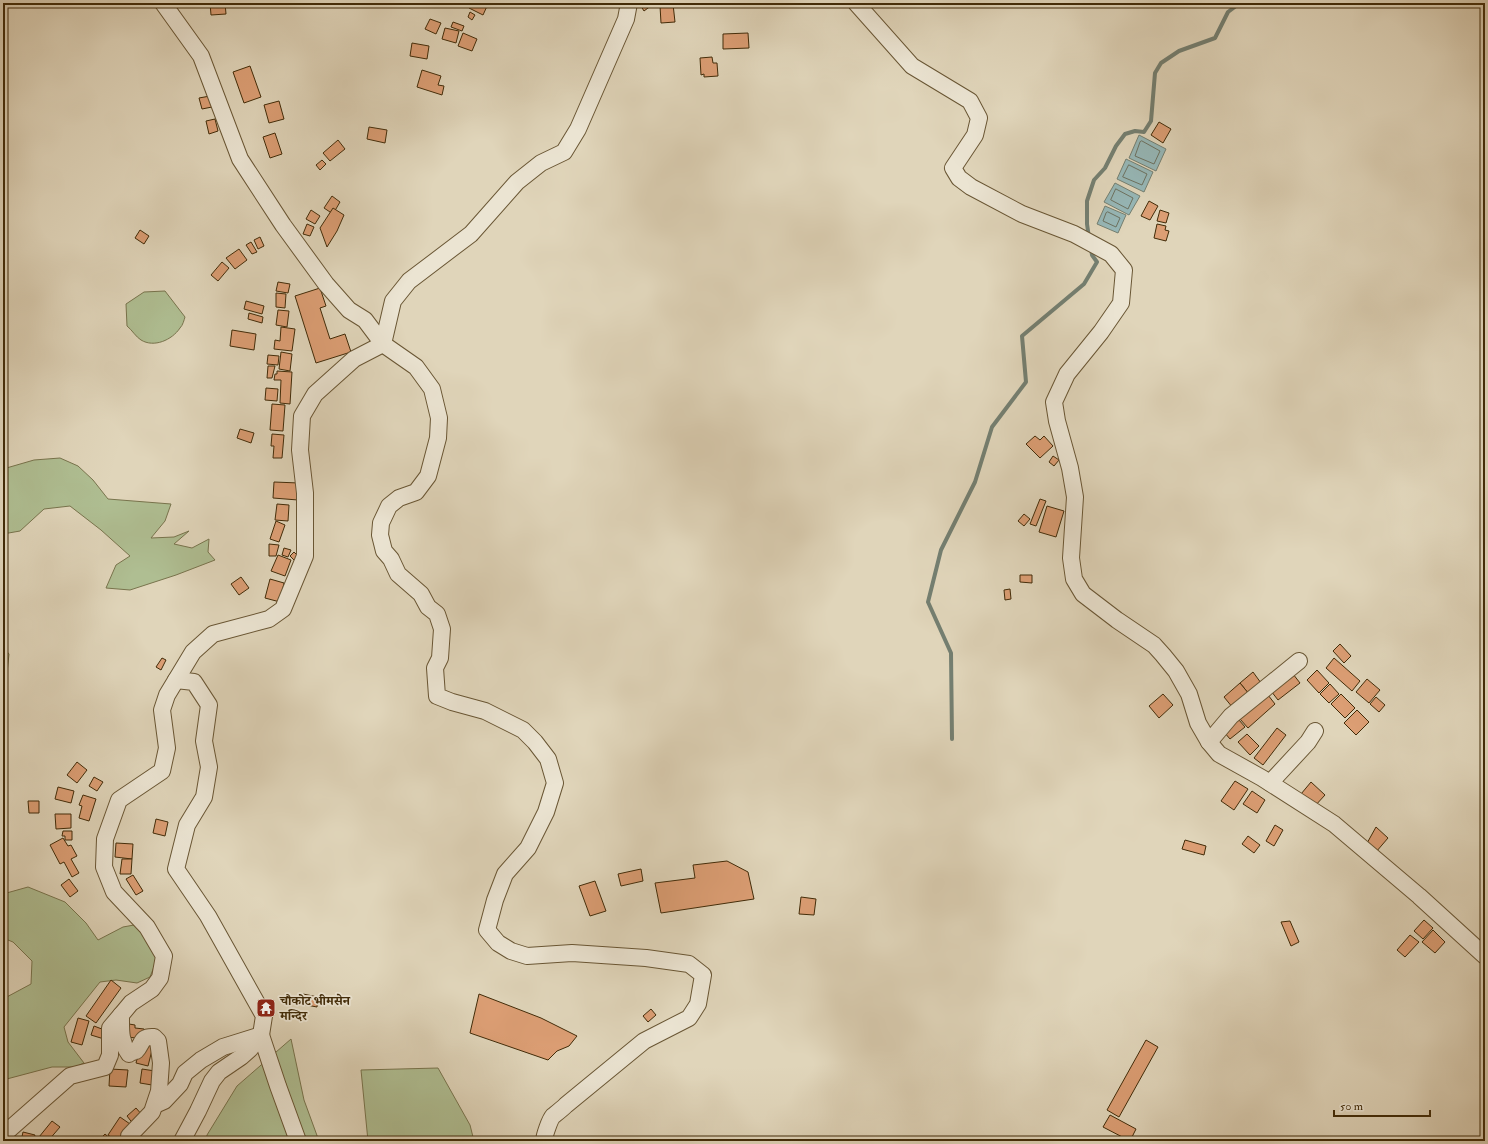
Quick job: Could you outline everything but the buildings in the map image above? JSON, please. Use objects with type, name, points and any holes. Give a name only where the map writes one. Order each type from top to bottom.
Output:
[{"type":"street","points":[[163,3],[201,56],[240,159],[283,225],[326,284],[349,310],[365,320],[383,344],[416,367],[432,389],[439,418],[438,438],[428,476],[416,492],[400,498],[389,506],[381,523],[380,535],[384,551],[391,559],[398,574],[421,594],[428,607],[437,614],[442,629],[440,658],[435,668],[437,696],[452,702],[485,711],[523,730],[535,742],[548,759],[554,783],[546,812],[528,848],[506,874],[495,900],[487,930],[498,944],[527,956],[572,953],[646,958],[689,964],[702,975],[698,1004],[689,1018],[644,1041],[566,1105],[552,1117],[544,1137],[544,1141]]},
{"type":"street","points":[[3,1135],[70,1076],[105,1067],[110,1055],[110,1028],[131,1003],[152,989],[160,978],[164,956],[147,927],[114,892],[104,867],[105,839],[119,800],[162,771],[167,748],[162,710],[167,695],[193,652],[213,634],[269,619],[283,609],[305,556],[305,493],[300,450],[302,416],[315,394],[354,359],[383,344],[393,301],[410,281],[471,234],[517,182],[541,164],[564,152],[578,129],[626,20],[629,3]]},
{"type":"street","points":[[856,3],[912,66],[970,101],[979,118],[975,135],[953,168],[959,178],[970,187],[1022,214],[1074,234],[1111,254],[1124,270],[1121,303],[1101,332],[1067,374],[1054,402],[1056,421],[1070,468],[1075,497],[1070,558],[1074,579],[1083,594],[1117,620],[1154,645],[1163,654],[1189,694],[1198,723],[1209,742],[1219,754],[1270,783],[1334,824],[1485,956]]},
{"type":"street","points":[[1209,742],[1231,716],[1299,661]]},
{"type":"street","points":[[176,680],[194,682],[209,705],[204,741],[209,767],[204,797],[187,825],[176,869],[208,916],[264,1016],[261,1035],[298,1141]]},
{"type":"street","points":[[1270,783],[1308,742],[1315,731]]},
{"type":"street","points":[[121,1015],[121,1036],[124,1046],[130,1054],[136,1051],[141,1041],[148,1037],[154,1037],[158,1041],[161,1063],[159,1091],[155,1105],[152,1112],[129,1136],[134,1141]]},
{"type":"street","points":[[155,1105],[164,1102],[180,1084],[185,1073],[202,1060],[223,1047],[261,1035]]},
{"type":"street","points":[[182,1141],[212,1081],[219,1072],[242,1057],[261,1035]]},
{"type":"green space","points":[[165,291],[185,317],[181,327],[172,336],[162,342],[151,343],[139,339],[127,326],[126,304],[144,292]]},
{"type":"green space","points":[[60,458],[78,466],[93,480],[108,499],[171,504],[165,521],[151,538],[174,537],[189,531],[174,544],[192,548],[209,539],[208,552],[215,560],[130,590],[106,588],[116,565],[130,556],[101,530],[70,506],[44,509],[20,531],[3,534],[3,469],[34,460]]},
{"type":"green space","points":[[3,647],[9,654],[7,673],[3,675]]},
{"type":"green space","points":[[28,887],[65,902],[86,923],[98,940],[123,927],[134,925],[153,940],[159,954],[150,977],[137,983],[116,980],[100,982],[64,1027],[68,1042],[84,1063],[75,1067],[52,1067],[3,1080],[3,999],[31,984],[32,961],[13,942],[3,938],[3,894]]},
{"type":"green space","points":[[291,1039],[304,1100],[319,1141],[206,1141],[207,1135],[237,1086]]},
{"type":"green space","points":[[438,1068],[470,1125],[474,1141],[368,1141],[361,1070]]},
{"type":"water","points":[[1139,135],[1166,149],[1156,171],[1129,158]]},
{"type":"water","points":[[1126,159],[1153,172],[1144,192],[1117,179]]},
{"type":"water","points":[[1115,183],[1140,196],[1129,215],[1104,202]]},
{"type":"water","points":[[1105,206],[1126,215],[1118,233],[1097,224]]},
{"type":"waterway","points":[[1089,238],[1087,224],[1087,201],[1094,180],[1105,168],[1116,146],[1125,134],[1135,131],[1144,132],[1151,121],[1155,73],[1161,63],[1179,51],[1215,38],[1228,12],[1240,3]]},
{"type":"waterway","points":[[952,739],[951,653],[928,602],[941,550],[975,482],[992,427],[1026,382],[1022,336],[1084,284],[1097,262],[1092,255],[1091,249]]},
{"type":"place","name":"चौकोट भीमसेन मन्दिर","points":[[266,1008]]}]
